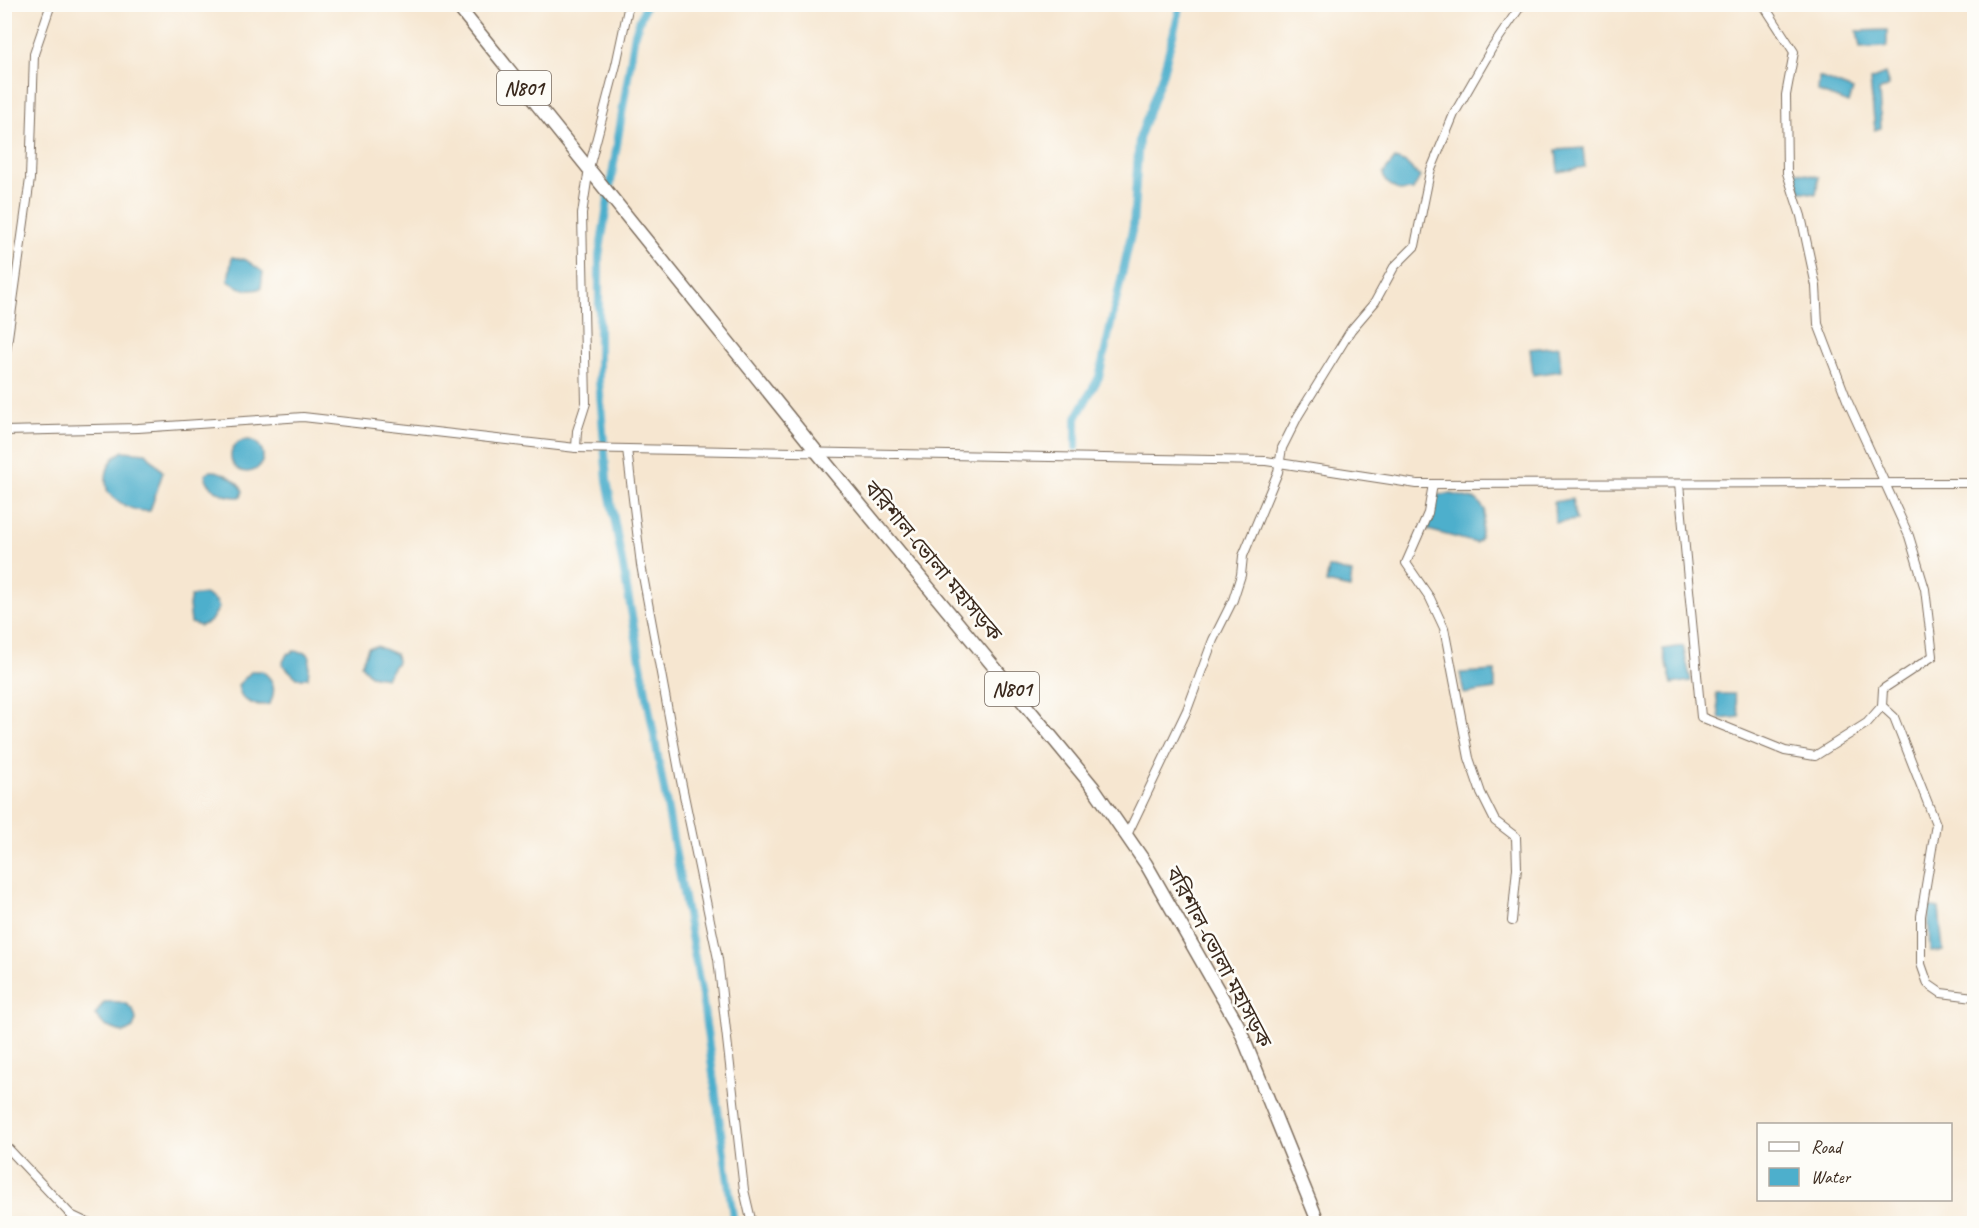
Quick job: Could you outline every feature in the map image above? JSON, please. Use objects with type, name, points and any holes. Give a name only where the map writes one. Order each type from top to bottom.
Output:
[{"type":"highway","name":"বরিশাল-ভোলা মহাসড়ক","points":[[456,4],[816,451],[1093,787],[1127,835],[1238,1025],[1319,1224]]},
{"type":"street","points":[[4,366],[30,179],[34,54],[51,4]]},
{"type":"street","points":[[576,448],[577,431],[586,403],[582,214],[590,170],[629,4]]},
{"type":"street","points":[[1127,835],[1187,710],[1213,640],[1233,600],[1241,575],[1243,556],[1278,472],[1282,448],[1298,416],[1351,330],[1375,302],[1394,267],[1415,246],[1430,172],[1454,114],[1492,48],[1522,4]]},
{"type":"street","points":[[1679,484],[1701,717],[1785,751],[1815,756],[1867,723],[1882,706],[1883,689],[1933,656],[1925,589],[1909,536],[1847,400],[1818,324],[1811,263],[1801,216],[1787,173],[1786,95],[1794,52],[1763,4]]},
{"type":"street","points":[[4,431],[138,428],[303,417],[576,448],[816,451],[1280,463],[1432,484],[1974,483]]},
{"type":"street","points":[[623,449],[641,565],[680,776],[718,959],[744,1190],[752,1224]]},
{"type":"street","points":[[1432,484],[1428,513],[1406,564],[1430,598],[1444,628],[1469,758],[1481,793],[1495,821],[1516,837],[1517,868],[1512,921]]},
{"type":"street","points":[[1882,706],[1894,717],[1936,824],[1921,916],[1921,964],[1928,984],[1941,993],[1974,997]]},
{"type":"street","points":[[4,1143],[71,1215],[90,1224]]},
{"type":"water","points":[[1887,30],[1887,47],[1860,48],[1857,31]]},
{"type":"water","points":[[1885,74],[1889,86],[1879,91],[1881,128],[1875,130],[1870,80]]},
{"type":"water","points":[[1819,77],[1853,90],[1849,103],[1818,92]]},
{"type":"water","points":[[1583,148],[1585,167],[1558,172],[1556,150]]},
{"type":"water","points":[[1395,159],[1406,163],[1420,177],[1413,190],[1399,191],[1385,181],[1383,174]]},
{"type":"water","points":[[1794,171],[1819,177],[1816,194],[1800,191]]},
{"type":"water","points":[[232,257],[246,260],[263,272],[261,288],[244,289],[228,281]]},
{"type":"water","points":[[1559,346],[1561,371],[1533,375],[1530,349]]},
{"type":"water","points":[[247,440],[258,445],[263,456],[258,467],[247,472],[236,467],[231,456],[236,445]]},
{"type":"water","points":[[123,451],[146,453],[163,472],[150,511],[128,507],[108,493],[106,475],[108,469],[113,459]]},
{"type":"water","points":[[210,471],[219,472],[233,480],[243,491],[241,497],[229,496],[214,489],[205,475]]},
{"type":"water","points":[[1452,494],[1477,500],[1485,510],[1480,539],[1476,543],[1428,530],[1437,495]]},
{"type":"water","points":[[1572,499],[1576,520],[1555,523],[1554,502]]},
{"type":"water","points":[[1329,567],[1352,573],[1350,588],[1326,583]]},
{"type":"water","points":[[205,594],[216,601],[219,608],[210,622],[200,626],[191,623],[189,605],[191,596]]},
{"type":"water","points":[[376,646],[396,654],[397,662],[386,678],[370,675],[361,665],[368,648]]},
{"type":"water","points":[[1683,646],[1691,681],[1672,684],[1663,649]]},
{"type":"water","points":[[294,651],[307,653],[310,657],[308,678],[297,678],[282,664],[287,654]]},
{"type":"water","points":[[252,671],[262,671],[270,678],[274,690],[270,704],[253,704],[239,691],[238,685]]},
{"type":"water","points":[[1495,671],[1495,689],[1464,694],[1460,673]]},
{"type":"water","points":[[1716,694],[1734,694],[1740,717],[1720,719]]},
{"type":"water","points":[[1928,906],[1939,908],[1943,951],[1930,952]]},
{"type":"water","points":[[115,1001],[129,1006],[135,1014],[136,1020],[133,1028],[124,1033],[105,1026],[95,1015],[104,1002]]},
{"type":"waterway","points":[[646,4],[635,33],[599,256],[599,381],[607,480],[702,996],[734,1224]]},
{"type":"waterway","points":[[1076,447],[1076,418],[1099,377],[1133,226],[1139,139],[1163,73],[1181,4]]}]
